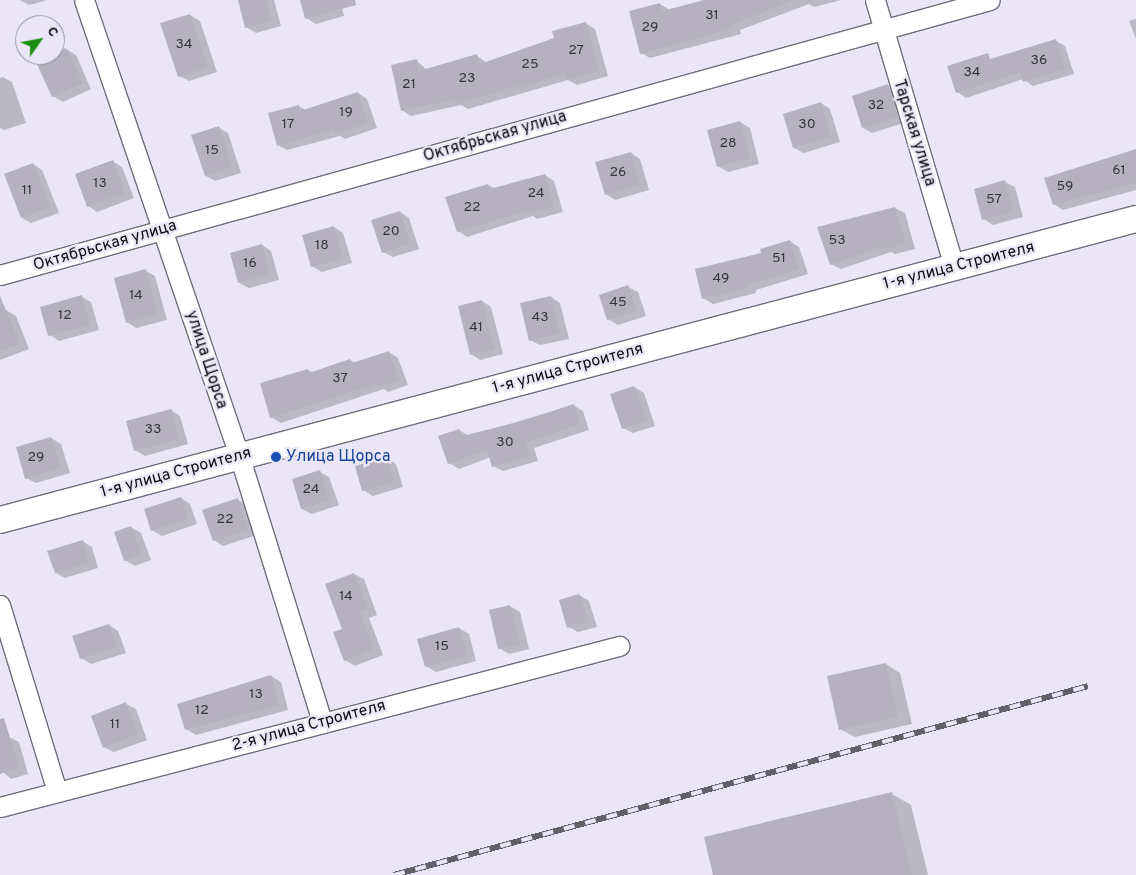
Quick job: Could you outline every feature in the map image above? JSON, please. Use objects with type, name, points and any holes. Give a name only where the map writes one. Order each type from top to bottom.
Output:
[{"type":"street","name":"улица Щорса","points":[[84,0],[238,456],[322,722]]},
{"type":"street","name":"Тарская улица","points":[[875,0],[954,267]]},
{"type":"street","name":"Октябрьская улица","points":[[0,275],[990,0]]},
{"type":"street","name":"1-я улица Строителя","points":[[0,520],[1136,219]]},
{"type":"street","points":[[0,605],[57,792]]},
{"type":"street","name":"2-я улица Строителя","points":[[0,806],[619,646]]},
{"type":"building","points":[[238,0],[266,0],[272,20],[245,28]]},
{"type":"building","points":[[300,0],[355,0],[356,5],[305,19]]},
{"type":"building","points":[[704,0],[792,1],[731,25],[732,29],[640,54],[629,11],[660,3],[662,11]]},
{"type":"building","points":[[190,14],[208,67],[178,77],[160,23]]},
{"type":"building","points":[[586,22],[599,71],[566,80],[564,73],[518,89],[517,86],[457,104],[456,99],[401,111],[391,65],[417,59],[419,71],[477,54],[480,64],[554,38],[552,31]]},
{"type":"building","points":[[1056,39],[1065,69],[1023,82],[1020,72],[956,93],[947,66],[988,53],[990,59]]},
{"type":"building","points":[[65,48],[83,83],[52,97],[37,65],[65,65]]},
{"type":"building","points":[[888,84],[898,117],[862,128],[852,96]]},
{"type":"building","points":[[358,92],[368,123],[335,134],[333,130],[277,146],[268,113],[299,105],[300,111]]},
{"type":"building","points":[[821,102],[831,137],[793,148],[783,114]]},
{"type":"building","points":[[740,121],[750,158],[717,167],[707,130]]},
{"type":"building","points":[[219,126],[232,167],[205,176],[191,135]]},
{"type":"building","points":[[1136,149],[1136,183],[1053,205],[1044,178]]},
{"type":"building","points":[[631,152],[640,185],[605,195],[595,162]]},
{"type":"building","points":[[113,160],[125,193],[87,207],[75,174]]},
{"type":"building","points":[[33,163],[50,207],[21,218],[4,174]]},
{"type":"building","points":[[545,174],[554,206],[527,214],[526,211],[457,232],[445,197],[488,184],[490,189]]},
{"type":"building","points":[[1005,180],[1014,212],[982,220],[974,189]]},
{"type":"building","points":[[895,207],[906,243],[884,250],[883,246],[830,265],[817,227]]},
{"type":"building","points":[[400,211],[410,243],[382,253],[371,220]]},
{"type":"building","points":[[334,226],[343,258],[311,267],[302,235]]},
{"type":"building","points":[[790,240],[799,269],[747,285],[747,288],[702,299],[695,269],[761,253],[760,249]]},
{"type":"building","points":[[262,244],[270,274],[238,283],[230,253]]},
{"type":"building","points":[[146,269],[158,314],[126,323],[114,278]]},
{"type":"building","points":[[628,285],[637,310],[607,320],[599,295]]},
{"type":"building","points":[[82,295],[90,325],[48,336],[40,307]]},
{"type":"building","points":[[0,296],[20,344],[0,351]]},
{"type":"building","points":[[551,296],[560,334],[529,341],[520,303]]},
{"type":"building","points":[[482,300],[494,349],[470,355],[458,306]]},
{"type":"building","points":[[389,351],[399,380],[378,387],[376,384],[270,418],[260,383],[308,369],[309,373],[350,359],[352,363]]},
{"type":"building","points":[[634,386],[647,420],[622,429],[610,394]]},
{"type":"building","points":[[574,404],[580,424],[525,443],[529,456],[492,467],[487,450],[448,464],[438,436],[459,429],[462,436],[519,422]]},
{"type":"building","points":[[171,409],[179,439],[134,451],[126,421]]},
{"type":"building","points":[[51,437],[61,468],[25,479],[16,447]]},
{"type":"building","points":[[387,457],[394,482],[362,491],[355,466]]},
{"type":"building","points":[[320,470],[330,500],[301,509],[292,479]]},
{"type":"building","points":[[181,497],[188,519],[151,531],[144,509]]},
{"type":"building","points":[[238,498],[248,530],[213,541],[202,510]]},
{"type":"building","points":[[131,526],[142,554],[124,561],[114,532]]},
{"type":"building","points":[[83,540],[89,563],[55,573],[47,551]]},
{"type":"building","points":[[354,573],[368,609],[360,612],[374,649],[344,661],[333,632],[342,629],[325,584]]},
{"type":"building","points":[[579,594],[588,621],[567,628],[559,600]]},
{"type":"building","points":[[510,605],[520,644],[498,649],[489,610]]},
{"type":"building","points":[[109,624],[117,647],[80,659],[72,636]]},
{"type":"building","points":[[459,627],[467,656],[425,667],[417,639]]},
{"type":"building","points":[[886,663],[898,716],[839,730],[827,676]]},
{"type":"building","points":[[271,675],[279,705],[185,730],[177,704]]},
{"type":"building","points":[[126,702],[138,734],[103,748],[91,716]]},
{"type":"building","points":[[4,718],[19,768],[0,774],[0,719]]},
{"type":"building","points":[[892,792],[912,875],[713,875],[704,837]]},
{"type":"railway","points":[[394,875],[1088,686]]},
{"type":"place","name":"Улица Щорса","points":[[276,457]]}]
